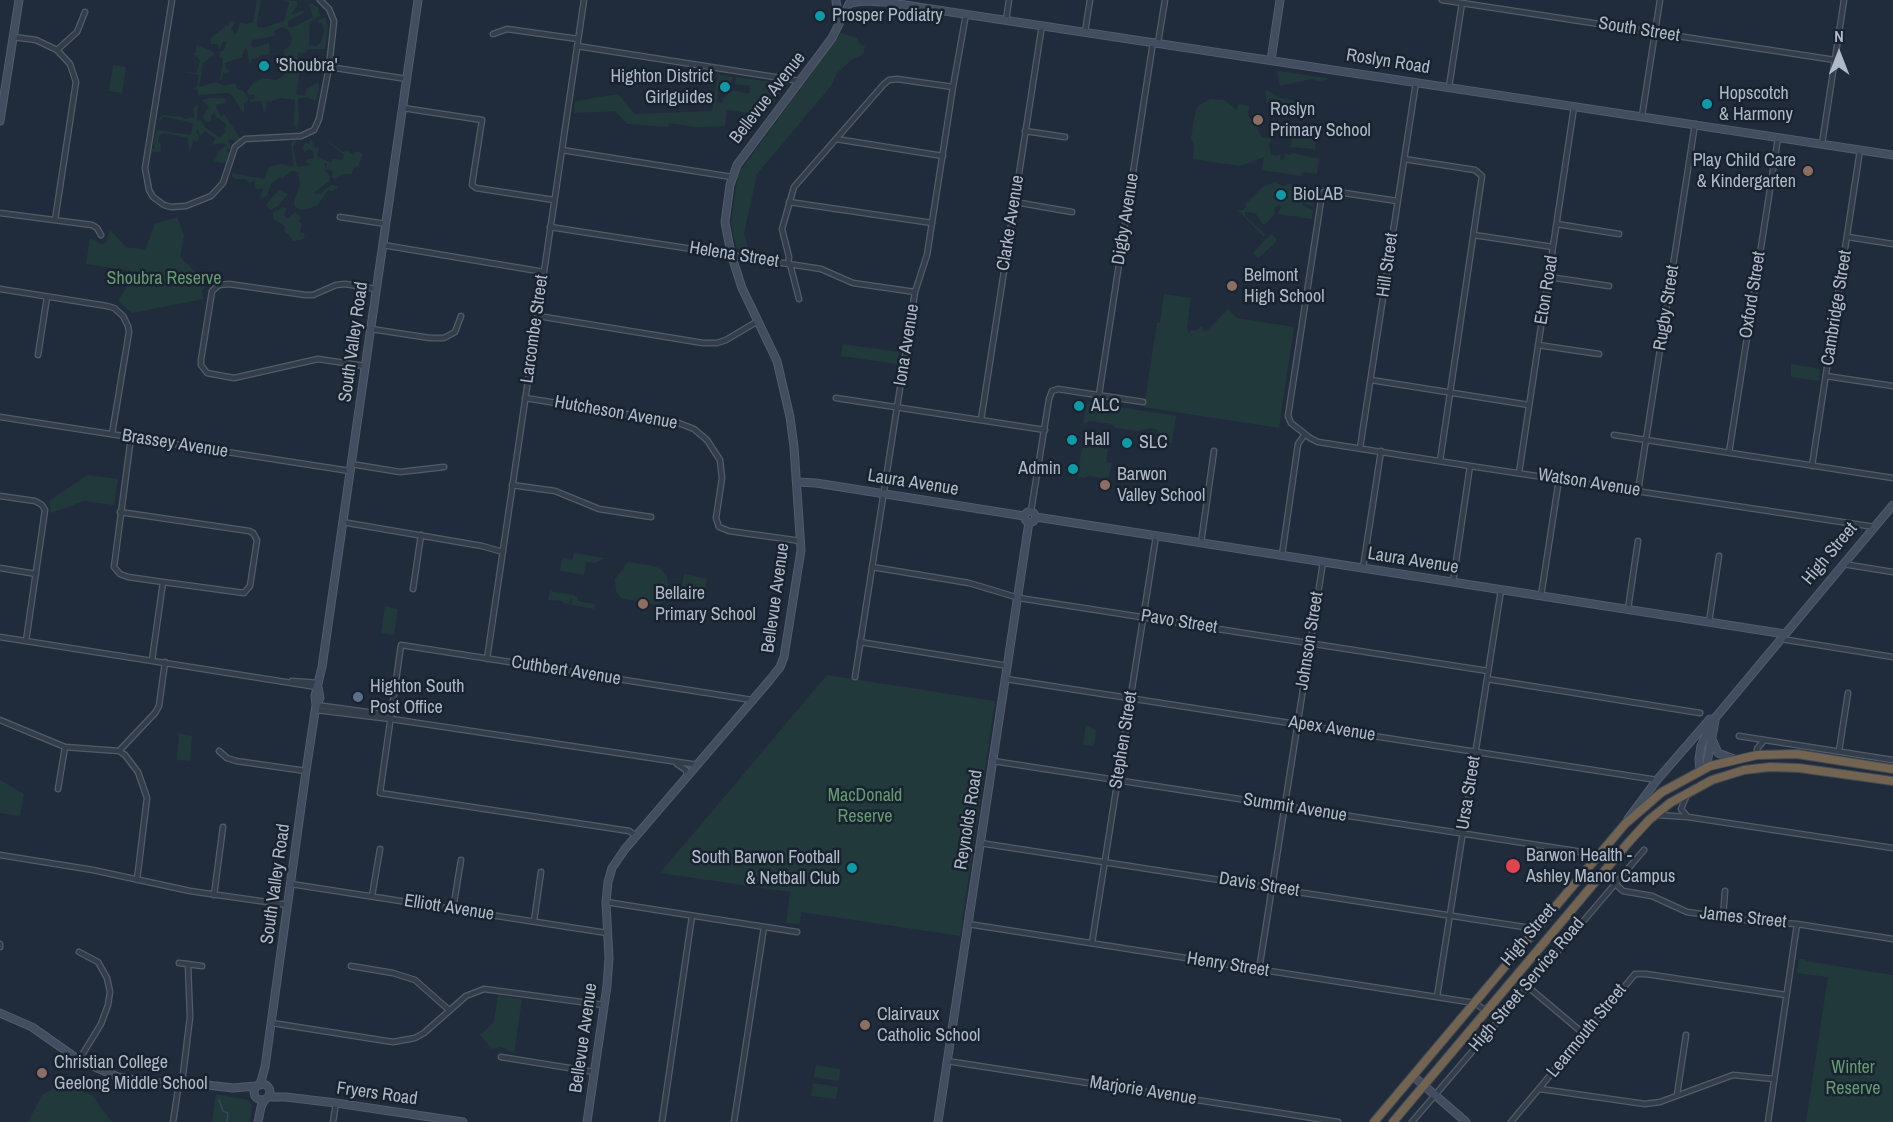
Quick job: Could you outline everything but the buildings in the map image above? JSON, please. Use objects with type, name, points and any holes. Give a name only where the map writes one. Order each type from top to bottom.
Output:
[{"type":"highway","points":[[1703,784],[1703,769],[1734,759],[1757,755],[1797,754],[1893,769]]},
{"type":"highway","points":[[1757,755],[1770,766]]},
{"type":"highway","name":"High Street","points":[[1394,1122],[1603,872],[1655,815],[1690,790],[1744,770],[1770,766],[1893,781]]},
{"type":"highway","name":"High Street","points":[[1374,1122],[1625,824],[1662,792],[1703,769]]},
{"type":"highway","points":[[1595,860],[1603,872]]},
{"type":"street","points":[[0,121],[4,69],[13,37],[19,0]]},
{"type":"street","points":[[172,0],[145,165],[146,183],[153,197],[158,202],[171,207],[179,207],[211,196],[224,183],[235,147],[245,140],[301,136],[314,130],[320,118],[334,21],[329,9],[320,0]]},
{"type":"street","name":"South Valley Road","points":[[258,1120],[264,1091],[265,1067],[316,707],[315,696],[418,0]]},
{"type":"street","name":"Larcombe Street","points":[[487,659],[584,0]]},
{"type":"street","points":[[835,0],[839,12],[838,26]]},
{"type":"street","name":"Roslyn Road","points":[[835,0],[842,5],[850,2],[876,0],[1893,155]]},
{"type":"street","points":[[1006,20],[1009,0]]},
{"type":"street","points":[[1085,32],[1090,0]]},
{"type":"street","name":"Digby Avenue","points":[[1099,395],[1156,42],[1165,0]]},
{"type":"street","points":[[1271,60],[1280,0]]},
{"type":"street","name":"South Street","points":[[1442,0],[1835,60]]},
{"type":"street","points":[[1642,116],[1660,0]]},
{"type":"street","points":[[1822,144],[1844,0]]},
{"type":"street","name":"Bellevue Avenue","points":[[587,1122],[608,970],[606,902],[612,868],[745,710],[780,667],[784,657],[800,562],[801,541],[790,417],[777,360],[742,288],[731,254],[725,222],[732,177],[742,157],[832,38],[850,2]]},
{"type":"street","points":[[1449,87],[1462,2]]},
{"type":"street","points":[[57,50],[77,32],[85,12]]},
{"type":"street","name":"Iona Avenue","points":[[855,677],[915,292],[927,255],[966,14]]},
{"type":"street","name":"Clarke Avenue","points":[[981,420],[1042,25]]},
{"type":"street","points":[[493,34],[507,29],[578,39]]},
{"type":"street","points":[[13,37],[36,40],[57,50],[70,63],[76,82],[55,220]]},
{"type":"street","points":[[577,46],[801,81]]},
{"type":"street","points":[[328,67],[407,79]]},
{"type":"street","points":[[799,299],[782,228],[794,187],[889,80],[897,79],[953,87]]},
{"type":"street","name":"Hill Street","points":[[1360,448],[1416,82]]},
{"type":"street","name":"Eton Road","points":[[1519,473],[1575,107]]},
{"type":"street","points":[[403,108],[482,120],[472,185],[476,188],[554,200]]},
{"type":"street","name":"Rugby Street","points":[[1638,491],[1695,124]]},
{"type":"street","points":[[1025,131],[1065,137]]},
{"type":"street","name":"Oxford Street","points":[[1729,453],[1778,138]]},
{"type":"street","points":[[836,139],[943,156]]},
{"type":"street","points":[[562,150],[732,177]]},
{"type":"street","name":"Cambridge Street","points":[[1812,466],[1860,150]]},
{"type":"street","points":[[1404,159],[1475,170],[1481,173],[1482,179],[1440,461]]},
{"type":"street","points":[[1282,555],[1298,442],[1305,434],[1290,422],[1288,415],[1322,194],[1331,191],[1397,201]]},
{"type":"street","points":[[789,202],[932,223]]},
{"type":"street","points":[[1015,202],[1072,212]]},
{"type":"street","points":[[0,213],[92,225],[101,235]]},
{"type":"street","points":[[340,218],[386,224]]},
{"type":"street","points":[[1557,224],[1619,234]]},
{"type":"street","name":"Helena Street","points":[[550,227],[823,269],[853,283],[915,292]]},
{"type":"street","points":[[1474,235],[1553,247]]},
{"type":"street","points":[[1848,237],[1893,244]]},
{"type":"street","points":[[383,245],[544,272]]},
{"type":"street","points":[[1549,277],[1609,286]]},
{"type":"street","points":[[365,366],[318,359],[234,378],[207,373],[201,365],[201,360],[212,291],[219,285],[229,284],[305,295],[313,295],[336,285],[376,289]]},
{"type":"street","points":[[0,290],[107,306],[119,312],[126,321],[129,332],[112,434]]},
{"type":"street","points":[[38,355],[47,297]]},
{"type":"street","points":[[370,329],[444,338],[455,332],[461,316]]},
{"type":"street","points":[[538,316],[703,343],[717,343],[726,340],[758,321]]},
{"type":"street","points":[[1538,345],[1599,354]]},
{"type":"street","points":[[1826,376],[1893,386]]},
{"type":"street","points":[[1371,380],[1529,405]]},
{"type":"street","name":"Reynolds Road","points":[[938,1122],[1049,399],[1053,391],[1057,389],[1099,395]]},
{"type":"street","points":[[1099,395],[1143,402]]},
{"type":"street","name":"Hutcheson Avenue","points":[[525,398],[676,422],[694,429],[707,440],[720,460],[722,478],[716,518],[719,527],[729,531],[801,541]]},
{"type":"street","points":[[836,398],[1045,430]]},
{"type":"street","name":"Brassey Avenue","points":[[0,417],[350,467],[400,472],[444,467]]},
{"type":"street","name":"Watson Avenue","points":[[1305,434],[1315,441],[1380,452],[1875,527]]},
{"type":"street","points":[[1614,435],[1893,478]]},
{"type":"street","points":[[120,512],[249,531],[256,536],[251,581],[247,591],[234,593],[128,577],[116,571],[113,561],[120,512],[131,437]]},
{"type":"street","points":[[1202,543],[1214,451]]},
{"type":"street","points":[[1363,568],[1380,452]]},
{"type":"street","points":[[1453,582],[1470,466]]},
{"type":"street","points":[[1541,596],[1559,479]]},
{"type":"street","name":"Laura Avenue","points":[[797,482],[884,493],[1628,609],[1783,636]]},
{"type":"street","points":[[512,485],[555,491],[599,509],[651,517]]},
{"type":"street","points":[[0,496],[34,501],[42,505],[45,510],[26,641]]},
{"type":"street","name":"High Street","points":[[1703,769],[1699,759],[1702,741],[1709,726],[1893,505]]},
{"type":"street","points":[[342,522],[482,546],[503,552]]},
{"type":"street","points":[[413,590],[421,536]]},
{"type":"street","name":"Stephen Street","points":[[1092,943],[1156,536]]},
{"type":"street","points":[[1628,609],[1638,541]]},
{"type":"street","points":[[482,546],[504,544]]},
{"type":"street","points":[[1709,622],[1719,556]]},
{"type":"street","name":"Johnson Street","points":[[1259,970],[1323,562]]},
{"type":"street","points":[[1843,564],[1893,572]]},
{"type":"street","name":"Pavo Street","points":[[872,567],[969,583],[1019,598],[1488,671]]},
{"type":"street","points":[[0,568],[36,574]]},
{"type":"street","points":[[153,660],[163,582]]},
{"type":"street","name":"Ursa Street","points":[[1437,997],[1501,590]]},
{"type":"street","points":[[1783,636],[1893,657]]},
{"type":"street","points":[[0,637],[318,685]]},
{"type":"street","points":[[860,642],[1008,666]]},
{"type":"street","name":"Cuthbert Avenue","points":[[391,719],[401,645],[753,700]]},
{"type":"street","points":[[119,751],[159,706],[165,662]]},
{"type":"street","name":"Apex Avenue","points":[[1006,680],[1657,780]]},
{"type":"street","points":[[1487,680],[1700,713]]},
{"type":"street","points":[[1839,752],[1848,693]]},
{"type":"street","name":"Cuthbert Avenue","points":[[730,698],[738,700],[745,710]]},
{"type":"street","points":[[316,707],[382,714],[391,719],[698,765]]},
{"type":"street","name":"High Street","points":[[1703,769],[1721,710]]},
{"type":"street","name":"High Street","points":[[1625,824],[1657,780],[1706,723],[1721,710]]},
{"type":"street","points":[[391,719],[380,793],[628,831],[637,836]]},
{"type":"street","points":[[0,720],[65,747],[119,751],[138,772],[147,798],[137,880]]},
{"type":"street","points":[[1712,736],[1718,753],[1734,759]]},
{"type":"street","points":[[1739,736],[1893,760]]},
{"type":"street","points":[[1757,755],[1757,749],[1764,740]]},
{"type":"street","points":[[58,789],[65,747]]},
{"type":"street","points":[[219,752],[236,761],[306,771]]},
{"type":"street","name":"Summit Avenue","points":[[993,761],[1582,852],[1595,860]]},
{"type":"street","points":[[675,763],[686,770],[687,777]]},
{"type":"street","points":[[1688,817],[1681,808],[1690,790]]},
{"type":"street","points":[[1655,815],[1688,817],[1893,848]]},
{"type":"street","points":[[214,895],[223,827]]},
{"type":"street","name":"Davis Street","points":[[980,843],[1537,929]]},
{"type":"street","points":[[372,896],[380,849]]},
{"type":"street","name":"High Street Service Road","points":[[1412,1122],[1613,883],[1644,850]]},
{"type":"street","points":[[0,855],[74,867],[214,895],[288,905]]},
{"type":"street","points":[[453,909],[461,860]]},
{"type":"street","points":[[534,921],[541,872]]},
{"type":"street","name":"James Street","points":[[1603,872],[1623,891],[1652,896],[1687,912],[1797,924],[1893,939]]},
{"type":"street","name":"Elliott Avenue","points":[[291,884],[607,933]]},
{"type":"street","points":[[1722,917],[1725,891]]},
{"type":"street","points":[[606,902],[797,932]]},
{"type":"street","points":[[662,1122],[692,916]]},
{"type":"street","name":"Henry Street","points":[[968,924],[1475,1003],[1486,1011]]},
{"type":"street","points":[[1768,1122],[1797,924]]},
{"type":"street","points":[[734,1122],[764,927]]},
{"type":"street","points":[[78,1060],[101,1024],[110,992],[107,978],[98,962],[79,952]]},
{"type":"street","points":[[179,963],[202,966]]},
{"type":"street","points":[[173,1122],[190,1017],[188,964]]},
{"type":"street","points":[[351,966],[393,973],[415,980],[449,1010]]},
{"type":"street","name":"Learmouth Street","points":[[1511,1122],[1629,980],[1639,973],[1786,995]]},
{"type":"street","points":[[1527,986],[1584,1034]]},
{"type":"street","points":[[272,1023],[393,1042],[404,1041],[424,1033],[466,996],[475,992],[493,989],[604,1005]]},
{"type":"street","points":[[0,1013],[32,1027],[78,1060],[106,1073],[154,1083],[180,1083],[264,1091]]},
{"type":"street","points":[[1677,1095],[1686,1035]]},
{"type":"street","points":[[501,1057],[594,1072]]},
{"type":"street","name":"Marjorie Avenue","points":[[947,1061],[1338,1122]]},
{"type":"street","points":[[1540,1089],[1653,1104],[1733,1075],[1774,1079]]},
{"type":"street","points":[[1413,1076],[1466,1122]]},
{"type":"street","points":[[233,1088],[255,1097],[264,1091]]},
{"type":"street","name":"South Valley Road","points":[[258,1120],[254,1091],[264,1091]]},
{"type":"street","name":"Fryers Road","points":[[264,1091],[286,1097],[336,1103],[411,1118],[463,1122]]},
{"type":"street","points":[[333,1122],[336,1103]]},
{"type":"green space","points":[[256,0],[261,0],[258,27],[263,28],[284,21],[289,2],[282,0],[297,1],[297,6],[291,15],[303,10],[304,13],[288,21],[288,27],[291,28],[313,17],[310,3],[318,7],[321,15],[310,22],[309,45],[316,46],[321,43],[324,32],[322,23],[318,23],[318,20],[325,17],[328,26],[325,49],[298,53],[295,71],[300,70],[296,94],[305,96],[306,89],[319,82],[319,87],[316,101],[307,97],[298,99],[297,130],[294,125],[295,100],[280,98],[270,102],[267,100],[264,112],[261,101],[250,102],[250,99],[254,99],[255,94],[249,95],[247,91],[253,83],[262,78],[276,80],[285,73],[283,65],[286,58],[283,51],[290,45],[292,39],[288,30],[282,27],[274,31],[275,36],[252,40],[253,48],[269,43],[270,53],[261,54],[258,58],[252,59],[251,63],[245,48],[242,57],[225,63],[226,68],[230,71],[223,72],[222,80],[220,79],[223,59],[219,57],[227,42],[224,41],[219,50],[218,44],[211,44],[211,38],[229,26],[229,21],[236,22],[231,29],[236,35],[240,23],[253,22]]},
{"type":"green space","points":[[841,33],[857,38],[861,45],[865,46],[863,54],[851,60],[837,73],[831,86],[757,174],[744,233],[749,251],[739,250],[731,223],[738,174]]},
{"type":"green space","points":[[197,45],[214,52],[203,63],[199,87],[216,82],[224,86],[235,83],[237,89],[243,91],[249,99],[244,104],[244,114],[232,95],[227,93],[198,95],[198,90],[192,89],[197,87],[199,75],[178,71],[196,73],[200,61],[192,54],[195,53]]},
{"type":"green space","points":[[113,65],[126,67],[122,93],[109,91]]},
{"type":"green space","points":[[1277,71],[1328,78],[1327,80],[1312,79],[1280,86]]},
{"type":"green space","points":[[718,74],[733,77],[731,83],[719,82],[717,102],[722,103],[723,98],[734,90],[749,94],[750,86],[735,84],[736,77],[784,84],[785,87],[764,115],[727,110],[725,126],[695,127],[669,123],[668,127],[627,124],[615,111],[574,113],[575,101],[618,94],[635,114],[712,111]]},
{"type":"green space","points":[[1265,91],[1280,98],[1305,103],[1305,110],[1267,103]]},
{"type":"green space","points":[[211,98],[226,100],[225,103],[216,105],[217,109],[221,116],[224,114],[241,139],[238,142],[230,139],[228,142],[233,147],[227,150],[229,154],[226,162],[214,161],[220,150],[227,145],[221,143],[212,145],[215,138],[205,131],[201,136],[197,129],[199,137],[197,143],[194,139],[191,149],[189,149],[188,138],[164,133],[160,135],[158,142],[161,151],[150,153],[151,149],[155,148],[153,142],[157,130],[191,135],[193,124],[190,122],[163,117],[159,122],[160,117],[163,115],[185,119],[194,117],[192,110],[198,103],[197,120],[201,120],[205,127],[220,138],[226,131],[224,122],[214,113],[211,115],[211,120],[207,122],[202,117],[209,107],[202,100]]},
{"type":"green space","points":[[1210,99],[1224,100],[1237,110],[1238,104],[1249,106],[1248,116],[1254,122],[1262,138],[1273,137],[1269,144],[1271,155],[1281,154],[1278,159],[1284,160],[1285,154],[1291,155],[1292,153],[1319,159],[1317,174],[1302,172],[1301,176],[1262,170],[1264,157],[1240,166],[1193,159],[1194,146],[1191,138],[1195,113],[1198,106]]},
{"type":"green space","points":[[1292,135],[1316,136],[1315,149],[1291,147]]},
{"type":"green space","points":[[322,137],[343,152],[348,151],[353,155],[357,151],[363,154],[352,174],[342,174],[336,179],[332,177],[333,171],[325,171],[330,176],[330,181],[313,193],[320,194],[331,185],[337,188],[333,191],[328,190],[317,206],[303,210],[295,207],[294,202],[300,183],[298,172],[291,171],[282,179],[280,177],[271,184],[264,198],[260,197],[263,188],[257,189],[253,181],[249,183],[246,179],[236,179],[232,176],[232,173],[264,179],[268,168],[272,166],[282,164],[294,167],[291,143],[294,140],[297,142],[293,146],[297,167],[312,164],[307,163],[306,160],[314,158],[313,151],[309,149],[304,152],[303,147],[305,142],[310,145],[309,139],[315,148],[319,146],[317,156],[331,163],[333,159],[341,160],[344,155]]},
{"type":"green space","points":[[1275,182],[1283,186],[1289,184],[1302,186],[1309,192],[1316,192],[1313,206],[1303,203],[1302,205],[1313,210],[1312,219],[1278,214],[1281,207],[1279,205],[1275,207],[1274,215],[1266,224],[1263,224],[1255,213],[1245,212],[1249,220],[1265,234],[1264,237],[1238,210],[1243,210],[1263,187]]},
{"type":"green space","points":[[280,190],[288,194],[278,206],[270,210],[266,205]]},
{"type":"green space","points":[[283,207],[287,208],[284,216],[287,219],[295,212],[301,218],[300,233],[303,233],[305,237],[301,240],[292,241],[292,238],[284,231],[285,226],[273,219],[273,213]]},
{"type":"green space","name":"Shoubra Reserve","points":[[177,217],[184,235],[180,257],[208,284],[202,291],[203,299],[132,313],[118,301],[136,272],[86,264],[90,238],[101,244],[106,243],[110,230],[126,247],[145,250],[155,224]]},
{"type":"green space","points":[[1271,234],[1276,238],[1276,242],[1258,258],[1253,253]]},
{"type":"green space","points":[[1164,294],[1191,298],[1187,327],[1189,334],[1191,330],[1195,331],[1202,326],[1204,331],[1208,330],[1228,309],[1237,318],[1294,327],[1279,428],[1144,407],[1157,323],[1160,323]]},
{"type":"green space","points":[[843,344],[899,352],[897,364],[841,356]]},
{"type":"green space","points":[[1791,364],[1820,369],[1819,381],[1791,377]]},
{"type":"green space","points":[[1087,402],[1176,416],[1172,443],[1160,437],[1158,430],[1151,428],[1138,431],[1090,421],[1083,424]]},
{"type":"green space","points":[[1085,445],[1108,449],[1106,462],[1112,463],[1108,479],[1078,476],[1081,452]]},
{"type":"green space","points":[[88,475],[118,479],[114,505],[84,501],[51,513],[49,501]]},
{"type":"green space","points":[[574,553],[605,558],[595,563],[586,562],[584,575],[560,571],[562,558],[572,560]]},
{"type":"green space","points":[[628,562],[661,569],[667,577],[669,590],[667,599],[656,605],[621,598],[616,592],[615,579]]},
{"type":"green space","points":[[684,574],[707,579],[704,591],[682,586]]},
{"type":"green space","points":[[550,591],[578,597],[578,601],[595,604],[594,609],[572,605],[572,599],[569,604],[563,601],[548,600]]},
{"type":"green space","points":[[385,606],[398,609],[394,635],[381,633]]},
{"type":"green space","name":"MacDonald Reserve","points":[[827,675],[995,701],[960,936],[801,912],[800,924],[786,923],[790,892],[660,873]]},
{"type":"green space","points":[[1086,725],[1096,730],[1094,746],[1083,745]]},
{"type":"green space","points":[[179,733],[192,736],[190,761],[177,760]]},
{"type":"green space","points":[[0,780],[24,794],[20,816],[0,813]]},
{"type":"green space","name":"Winter Reserve","points":[[1799,959],[1893,975],[1893,1122],[1806,1122],[1828,977],[1797,973]]},
{"type":"green space","points":[[498,995],[522,999],[514,1053],[501,1047],[492,1049],[480,1035],[494,1022]]},
{"type":"green space","points":[[816,1065],[840,1069],[839,1081],[814,1077]]},
{"type":"green space","points":[[63,1083],[92,1095],[112,1122],[28,1122],[42,1095]]},
{"type":"green space","points":[[813,1083],[838,1087],[836,1099],[811,1096]]},
{"type":"green space","points":[[216,1094],[248,1100],[252,1105],[250,1122],[212,1122]]},
{"type":"waterway","points":[[219,1100],[223,1111],[228,1113],[227,1122]]},
{"type":"place","name":"Prosper Podiatry","points":[[820,16]]},
{"type":"place","name":"'Shoubra'","points":[[264,66]]},
{"type":"place","name":"Highton District Girlguides","points":[[725,87]]},
{"type":"place","name":"Hopscotch & Harmony","points":[[1707,104]]},
{"type":"place","name":"Roslyn Primary School","points":[[1258,120]]},
{"type":"place","name":"Play Child Care & Kindergarten","points":[[1808,171]]},
{"type":"place","name":"BioLAB","points":[[1281,195]]},
{"type":"place","name":"Belmont High School","points":[[1232,286]]},
{"type":"place","name":"ALC","points":[[1079,406]]},
{"type":"place","name":"Hall","points":[[1072,440]]},
{"type":"place","name":"SLC","points":[[1127,443]]},
{"type":"place","name":"Admin","points":[[1073,469]]},
{"type":"place","name":"Barwon Valley School","points":[[1105,485]]},
{"type":"place","name":"Bellaire Primary School","points":[[643,604]]},
{"type":"place","name":"Highton South Post Office","points":[[358,697]]},
{"type":"place","name":"Barwon Health - Ashley Manor Campus","points":[[1513,866]]},
{"type":"place","name":"South Barwon Football & Netball Club","points":[[852,868]]},
{"type":"place","name":"Clairvaux Catholic School","points":[[865,1025]]},
{"type":"place","name":"Christian College Geelong Middle School","points":[[42,1073]]}]
